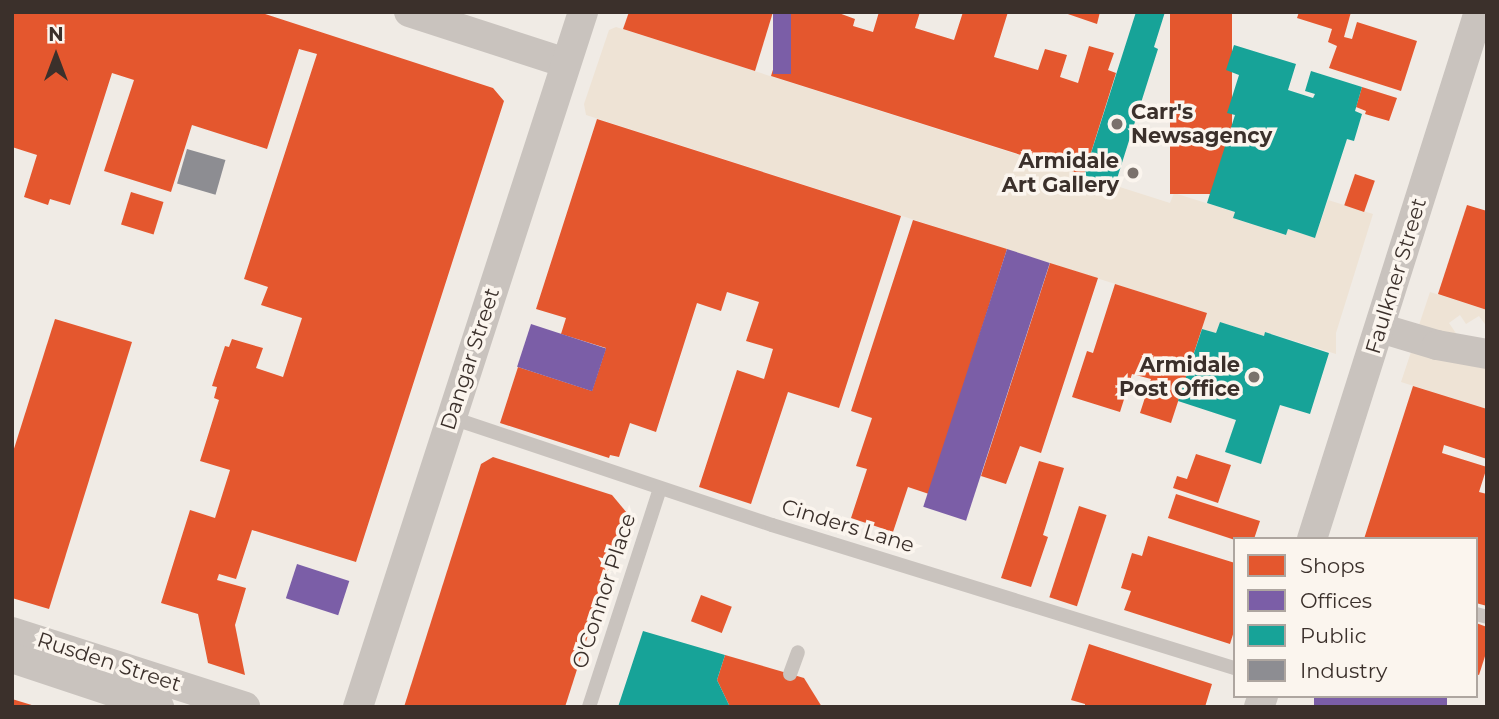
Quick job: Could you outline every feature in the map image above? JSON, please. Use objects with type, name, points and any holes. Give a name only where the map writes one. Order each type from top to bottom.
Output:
[{"type":"street","points":[[409,12],[566,63]]},
{"type":"street","name":"Dangar Street","points":[[358,707],[583,12]]},
{"type":"street","name":"Faulkner Street","points":[[1313,537],[1479,12]]},
{"type":"street","points":[[1380,328],[1437,345],[1487,354]]},
{"type":"street","name":"Rusden Street","points":[[12,632],[245,707]]},
{"type":"street","name":"Rusden Street","points":[[12,658],[159,707]]},
{"type":"lane","name":"Cinders Lane","points":[[452,418],[660,488],[1233,667]]},
{"type":"lane","name":"O'Connor Place","points":[[589,707],[660,488]]},
{"type":"lane","points":[[790,674],[798,652]]},
{"type":"shaded area","points":[[616,27],[1170,203],[1174,193],[1235,212],[1233,218],[1285,235],[1288,229],[1315,238],[1328,200],[1373,214],[1336,333],[1336,354],[1266,332],[1264,336],[1220,322],[1216,333],[1202,329],[1206,313],[586,115],[584,104],[609,30]]},
{"type":"shaded area","points":[[1430,292],[1487,310],[1487,327],[1479,316],[1466,324],[1460,315],[1449,323],[1462,342],[1417,331]]},
{"type":"shaded area","points":[[1413,346],[1487,363],[1487,409],[1401,382]]},
{"type":"building: Shops","points":[[12,12],[259,12],[493,88],[504,101],[356,562],[252,530],[236,579],[219,574],[217,580],[246,588],[235,625],[245,675],[208,663],[198,614],[161,603],[190,510],[215,518],[230,470],[200,461],[219,400],[214,398],[217,387],[212,386],[225,346],[229,347],[232,339],[263,348],[256,368],[283,377],[302,318],[261,305],[268,287],[244,279],[317,54],[299,49],[267,149],[192,125],[171,192],[104,171],[134,80],[112,73],[70,205],[50,199],[48,205],[24,197],[37,155],[12,147]]},
{"type":"building: Shops","points":[[629,12],[773,12],[755,71],[623,29]]},
{"type":"building: Shops","points":[[791,12],[836,12],[855,19],[853,26],[873,32],[879,12],[920,12],[915,28],[954,40],[963,12],[1008,12],[994,57],[1038,70],[1045,49],[1067,55],[1060,77],[1078,83],[1089,46],[1114,53],[1108,70],[1116,73],[1084,175],[771,76]]},
{"type":"building: Shops","points":[[1062,12],[1100,12],[1097,24]]},
{"type":"building: Shops","points":[[1170,12],[1232,12],[1232,194],[1170,194]]},
{"type":"building: Shops","points":[[1299,12],[1351,12],[1344,37],[1352,39],[1357,22],[1417,41],[1401,91],[1329,68],[1337,46],[1328,42],[1332,29],[1297,18]]},
{"type":"building: Shops","points":[[1362,87],[1397,98],[1389,121],[1365,114],[1366,111],[1356,107]]},
{"type":"building: Shops","points":[[597,119],[901,216],[839,408],[788,392],[751,504],[699,487],[737,370],[764,379],[773,349],[746,341],[759,302],[727,292],[721,311],[697,303],[656,432],[630,423],[619,457],[610,455],[609,458],[500,423],[518,367],[592,391],[606,348],[561,334],[566,318],[536,309]]},
{"type":"building: Shops","points":[[1355,174],[1375,181],[1364,212],[1344,205]]},
{"type":"building: Shops","points":[[131,192],[164,202],[154,234],[121,225]]},
{"type":"building: Shops","points":[[1467,205],[1487,211],[1487,310],[1438,294]]},
{"type":"building: Shops","points":[[913,220],[1007,249],[929,494],[908,487],[893,532],[851,518],[867,469],[856,466],[872,418],[851,411]]},
{"type":"building: Shops","points":[[1050,263],[1098,278],[1041,453],[1020,446],[1006,484],[981,476]]},
{"type":"building: Shops","points":[[1115,284],[1207,313],[1171,423],[1140,413],[1151,379],[1132,374],[1120,412],[1072,397],[1087,351],[1093,353]]},
{"type":"building: Shops","points":[[55,319],[132,342],[49,609],[12,598],[12,455]]},
{"type":"building: Shops","points":[[1413,386],[1487,409],[1487,459],[1444,445],[1442,453],[1487,467],[1479,492],[1487,494],[1487,606],[1478,604],[1478,537],[1365,537]]},
{"type":"building: Shops","points":[[1196,454],[1231,465],[1218,503],[1173,488],[1177,476],[1187,479]]},
{"type":"building: Shops","points":[[493,457],[612,495],[627,513],[565,707],[404,707],[481,464]]},
{"type":"building: Shops","points":[[1039,461],[1064,468],[1043,535],[1048,537],[1031,587],[1001,578]]},
{"type":"building: Shops","points":[[1176,494],[1260,521],[1255,537],[1233,537],[1233,539],[1168,518]]},
{"type":"building: Shops","points":[[1079,506],[1107,515],[1077,606],[1049,597]]},
{"type":"building: Shops","points":[[1148,536],[1233,562],[1233,634],[1230,644],[1124,610],[1131,591],[1121,588],[1132,553],[1142,556]]},
{"type":"building: Shops","points":[[701,595],[732,607],[722,633],[691,621]]},
{"type":"building: Shops","points":[[1478,624],[1487,627],[1487,650],[1479,675]]},
{"type":"building: Shops","points":[[1089,644],[1212,684],[1205,707],[1085,707],[1085,704],[1071,700]]},
{"type":"building: Shops","points":[[725,655],[804,678],[822,707],[730,707],[717,680]]},
{"type":"building: Shops","points":[[12,699],[35,706],[35,707],[12,707]]},
{"type":"building: Offices","points":[[773,12],[791,12],[791,74],[773,74]]},
{"type":"building: Offices","points":[[1007,249],[1050,263],[966,521],[923,507]]},
{"type":"building: Offices","points":[[531,324],[606,348],[592,391],[517,367]]},
{"type":"building: Offices","points":[[297,564],[349,581],[338,615],[286,598]]},
{"type":"building: Offices","points":[[1314,698],[1447,698],[1447,707],[1314,707]]},
{"type":"building: Public","name":"Carr's Newsagency","points":[[1136,12],[1165,12],[1154,47],[1158,49],[1115,185],[1084,175]]},
{"type":"building: Public","points":[[1234,45],[1296,64],[1288,90],[1313,98],[1315,94],[1305,91],[1311,71],[1362,87],[1355,111],[1362,114],[1354,141],[1347,139],[1315,238],[1288,229],[1286,235],[1233,218],[1235,212],[1207,203],[1235,115],[1227,113],[1239,75],[1226,70]]},
{"type":"building: Public","name":"Armidale Post Office","points":[[1220,322],[1264,336],[1265,332],[1329,353],[1310,414],[1280,405],[1261,464],[1225,452],[1236,420],[1178,401],[1202,329],[1216,333]]},
{"type":"building: Public","points":[[643,631],[725,655],[717,680],[730,707],[618,707]]},
{"type":"building: Industry","points":[[187,149],[225,160],[216,195],[177,184]]},
{"type":"place","name":"Carr's Newsagency","points":[[1117,124]]},
{"type":"place","name":"Armidale Art Gallery","points":[[1133,173]]},
{"type":"place","name":"Armidale Post Office","points":[[1254,377]]}]
